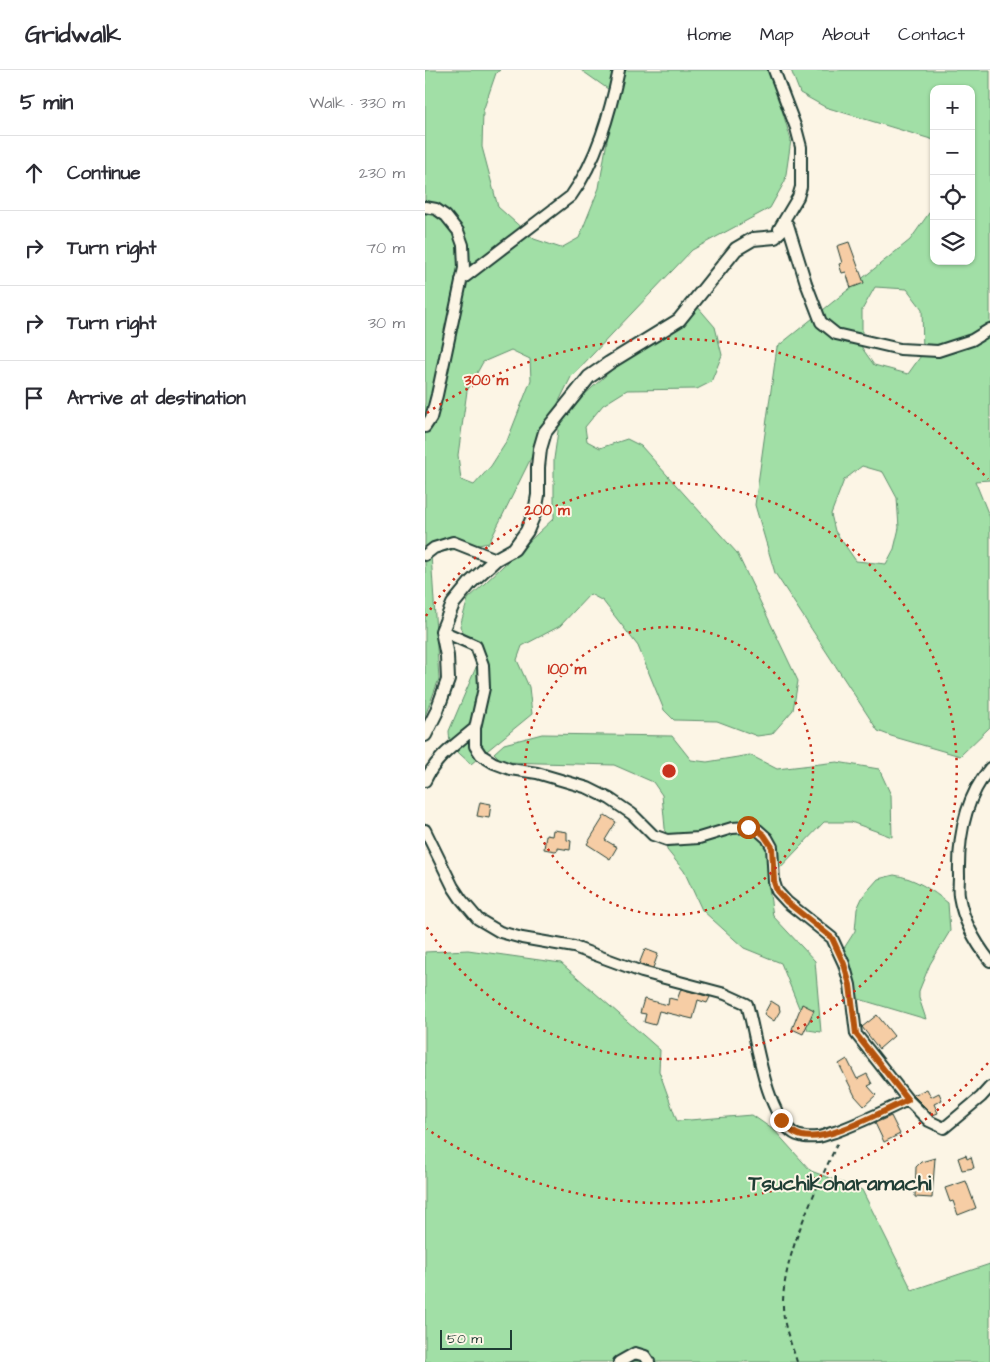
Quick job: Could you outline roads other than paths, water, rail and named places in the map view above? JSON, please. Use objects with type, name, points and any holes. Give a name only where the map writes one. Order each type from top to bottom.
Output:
[{"type":"street","points":[[461,280],[571,196],[581,181],[599,144],[619,70]]},
{"type":"street","points":[[774,70],[796,128],[801,147],[801,188],[798,197],[775,237]]},
{"type":"street","points":[[425,207],[436,209],[458,231],[463,245],[464,268],[437,395],[431,418],[425,427]]},
{"type":"street","points":[[425,735],[436,713],[448,680],[447,656],[442,631],[453,604],[471,582],[496,559],[513,548],[527,531],[535,512],[538,495],[540,449],[545,432],[589,378],[609,363],[679,320],[736,249],[753,239],[775,237],[788,225],[806,283],[821,322],[836,334],[901,349],[938,351],[972,340],[990,329]]},
{"type":"street","points":[[425,555],[434,548],[453,542],[496,559]]},
{"type":"street","points":[[442,631],[476,646],[483,665],[484,688],[475,728],[475,746],[481,755],[494,763],[510,769],[537,773],[587,788],[610,799],[632,814],[653,835],[667,840],[699,838],[733,828],[748,827],[758,830],[772,847],[774,882],[777,891],[787,902],[832,938],[844,964],[850,985],[856,1034],[908,1100],[929,1121],[944,1128],[990,1087]]},
{"type":"street","points":[[425,781],[432,767],[448,750],[475,728]]},
{"type":"street","points":[[990,768],[981,778],[967,807],[958,851],[959,895],[965,918],[976,942],[990,961]]},
{"type":"street","points":[[425,830],[453,887],[461,899],[478,920],[500,932],[522,938],[574,947],[643,972],[725,994],[747,1004],[763,1073],[781,1120],[793,1133],[802,1136],[818,1137],[845,1128],[908,1100]]},
{"type":"street","points":[[619,1362],[635,1353],[645,1356],[649,1362]]},
{"type":"district","name":"Tsuchikoharamachi","points":[[840,1183]]}]
